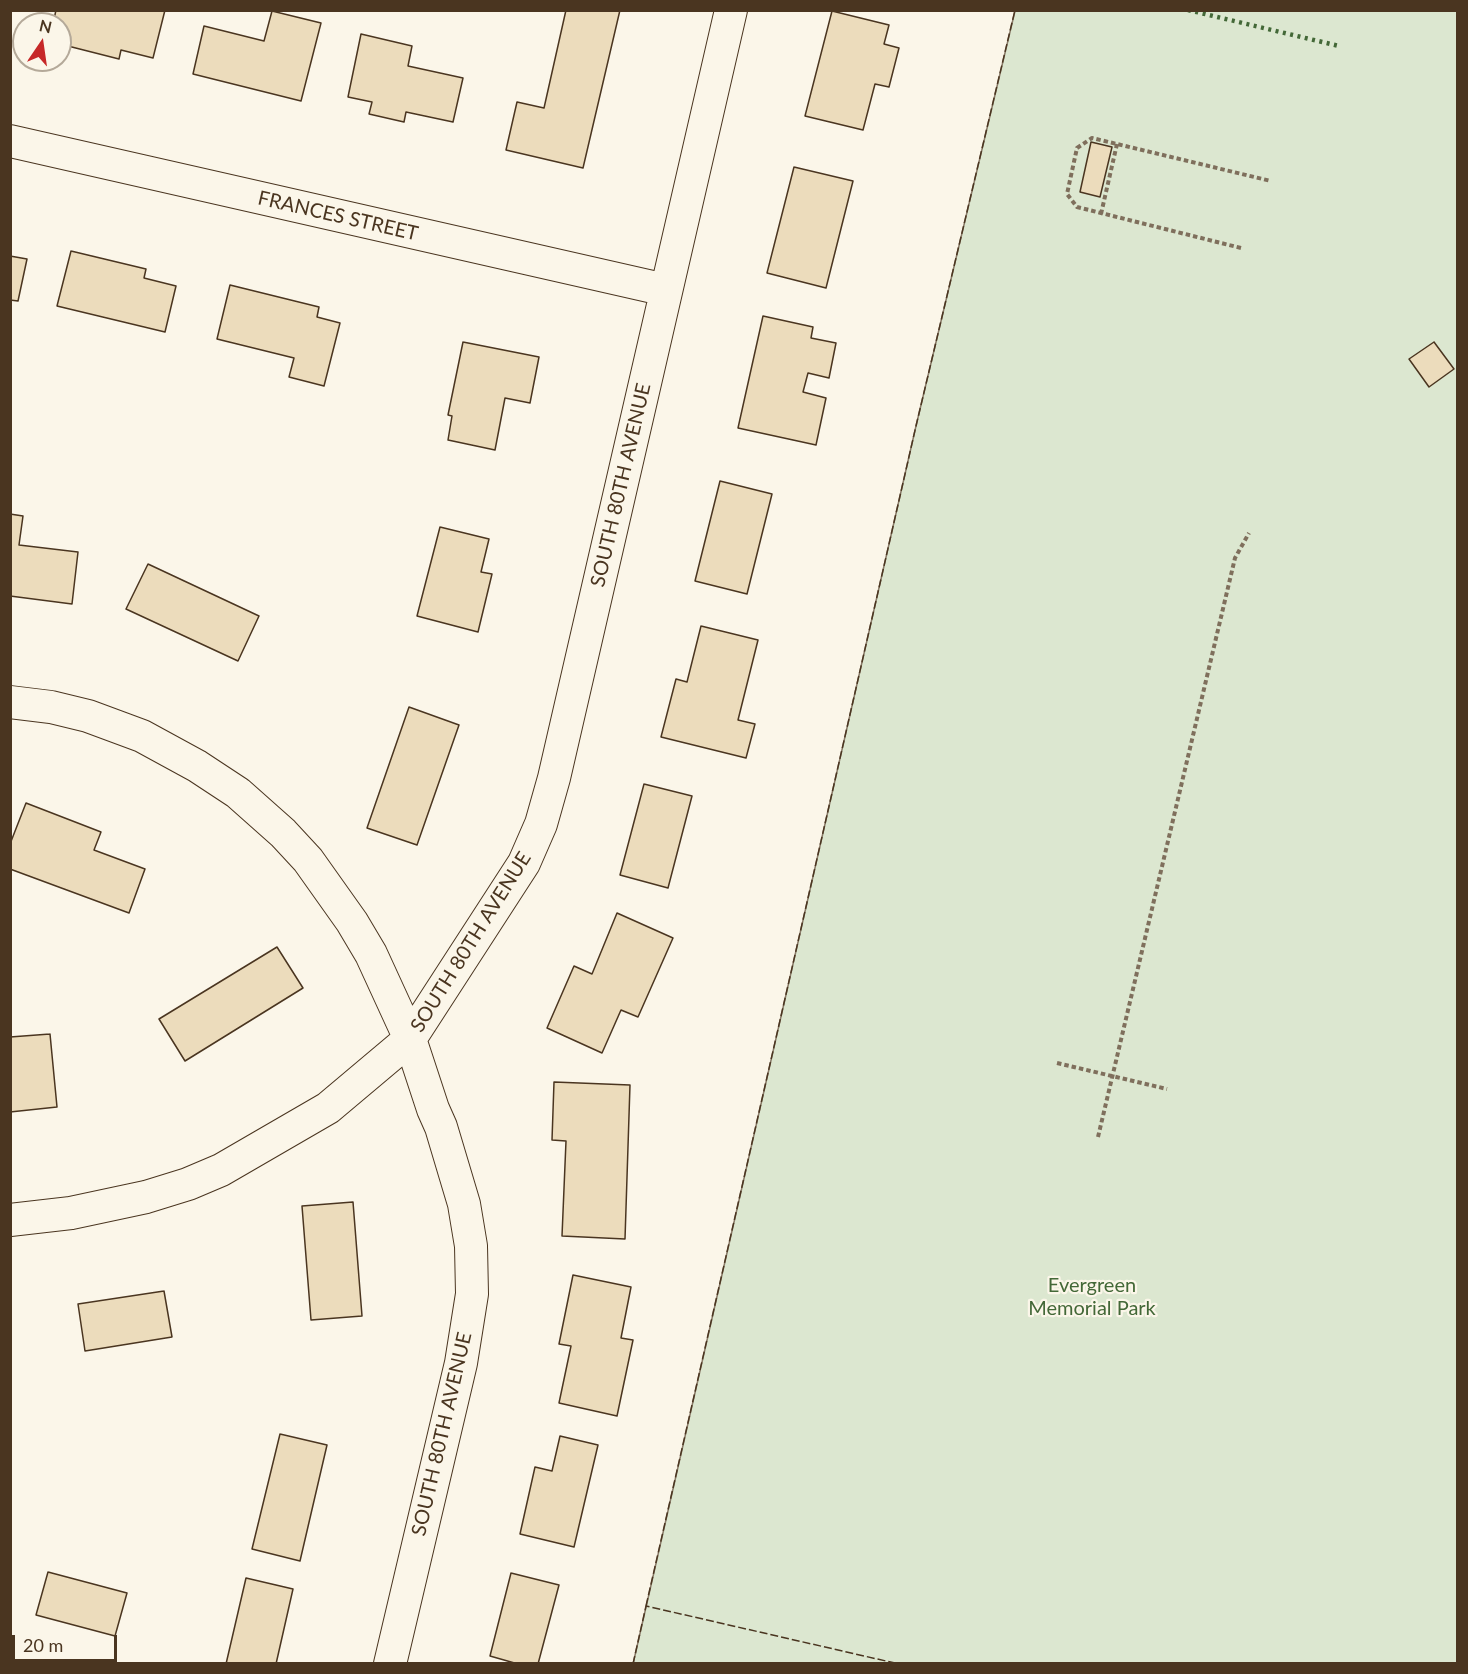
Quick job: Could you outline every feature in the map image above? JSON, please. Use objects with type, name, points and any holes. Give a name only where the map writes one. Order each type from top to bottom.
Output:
[{"type":"street","name":"SOUTH 80TH AVENUE","points":[[390,1664],[461,1363],[472,1294],[471,1246],[464,1204],[441,1127],[410,1039],[524,863],[541,824],[554,778],[731,10]]},
{"type":"street","name":"FRANCES STREET","points":[[10,141],[666,290]]},
{"type":"street","points":[[10,702],[51,707],[88,716],[142,736],[197,766],[238,793],[283,833],[308,860],[352,922],[371,954],[410,1039],[328,1108],[221,1170],[147,1197],[71,1213],[10,1221]]},
{"type":"path","points":[[1241,248],[1077,207],[1067,194],[1077,148],[1092,138],[1271,181]]},
{"type":"path","points":[[1101,214],[1117,144]]},
{"type":"path","points":[[1098,1137],[1235,558],[1249,533]]},
{"type":"path","points":[[1057,1063],[1167,1089]]},
{"type":"green space","name":"Evergreen Memorial Park","points":[[1015,11],[1457,11],[1457,1663],[633,1664],[916,426]]},
{"type":"building","points":[[56,10],[165,10],[153,58],[121,50],[119,59],[72,47],[72,12],[56,12]]},
{"type":"building","points":[[566,10],[620,10],[583,168],[506,150],[517,102],[544,108]]},
{"type":"building","points":[[272,11],[321,23],[301,101],[193,74],[204,26],[264,41]]},
{"type":"building","points":[[832,11],[889,25],[884,44],[899,48],[889,87],[875,84],[863,130],[805,116]]},
{"type":"building","points":[[361,34],[412,46],[408,66],[463,78],[453,122],[406,112],[404,122],[369,114],[372,102],[348,97]]},
{"type":"building","points":[[1091,142],[1112,147],[1100,197],[1080,192]]},
{"type":"building","points":[[794,167],[853,181],[826,288],[767,273]]},
{"type":"building","points":[[71,251],[146,269],[144,278],[176,286],[165,332],[57,306]]},
{"type":"building","points":[[10,256],[27,259],[18,301],[10,300]]},
{"type":"building","points":[[230,285],[319,307],[317,317],[340,323],[324,386],[289,377],[294,358],[217,339]]},
{"type":"building","points":[[763,316],[813,327],[811,338],[836,343],[829,378],[808,373],[803,392],[826,398],[816,445],[738,428]]},
{"type":"building","points":[[463,342],[539,357],[530,403],[505,398],[495,450],[448,440],[452,416],[448,415]]},
{"type":"building","points":[[1434,342],[1454,369],[1429,387],[1409,359]]},
{"type":"building","points":[[720,481],[772,494],[747,594],[695,581]]},
{"type":"building","points":[[10,514],[23,516],[19,545],[78,552],[72,604],[10,596]]},
{"type":"building","points":[[440,527],[489,539],[481,572],[492,574],[478,632],[417,616]]},
{"type":"building","points":[[148,564],[259,616],[238,661],[126,609]]},
{"type":"building","points":[[701,626],[758,640],[738,720],[755,724],[746,758],[661,737],[676,679],[687,682]]},
{"type":"building","points":[[409,707],[459,725],[417,845],[367,828]]},
{"type":"building","points":[[644,784],[692,796],[668,888],[620,875]]},
{"type":"building","points":[[26,803],[101,832],[94,850],[145,869],[129,913],[10,869],[10,844]]},
{"type":"building","points":[[617,913],[673,938],[638,1017],[621,1010],[602,1053],[547,1028],[574,966],[592,974]]},
{"type":"building","points":[[277,947],[303,988],[185,1061],[159,1019]]},
{"type":"building","points":[[50,1034],[57,1107],[10,1112],[10,1037]]},
{"type":"building","points":[[554,1082],[630,1085],[625,1239],[562,1236],[566,1141],[552,1140]]},
{"type":"building","points":[[353,1202],[362,1316],[311,1320],[302,1206]]},
{"type":"building","points":[[573,1275],[631,1287],[621,1338],[633,1340],[617,1416],[559,1403],[571,1346],[559,1344]]},
{"type":"building","points":[[164,1291],[172,1337],[85,1351],[78,1304]]},
{"type":"building","points":[[280,1434],[327,1445],[300,1561],[252,1549]]},
{"type":"building","points":[[560,1436],[598,1445],[574,1547],[520,1534],[535,1467],[552,1471]]},
{"type":"building","points":[[48,1572],[127,1593],[115,1636],[36,1615]]},
{"type":"building","points":[[511,1573],[559,1585],[538,1664],[518,1664],[490,1656]]},
{"type":"building","points":[[246,1578],[293,1589],[276,1664],[226,1664]]},
{"type":"hedge","points":[[1188,10],[1339,46]]},
{"type":"fence","points":[[646,1606],[916,426],[1015,10]]},
{"type":"fence","points":[[633,1664],[646,1606],[899,1664]]}]
